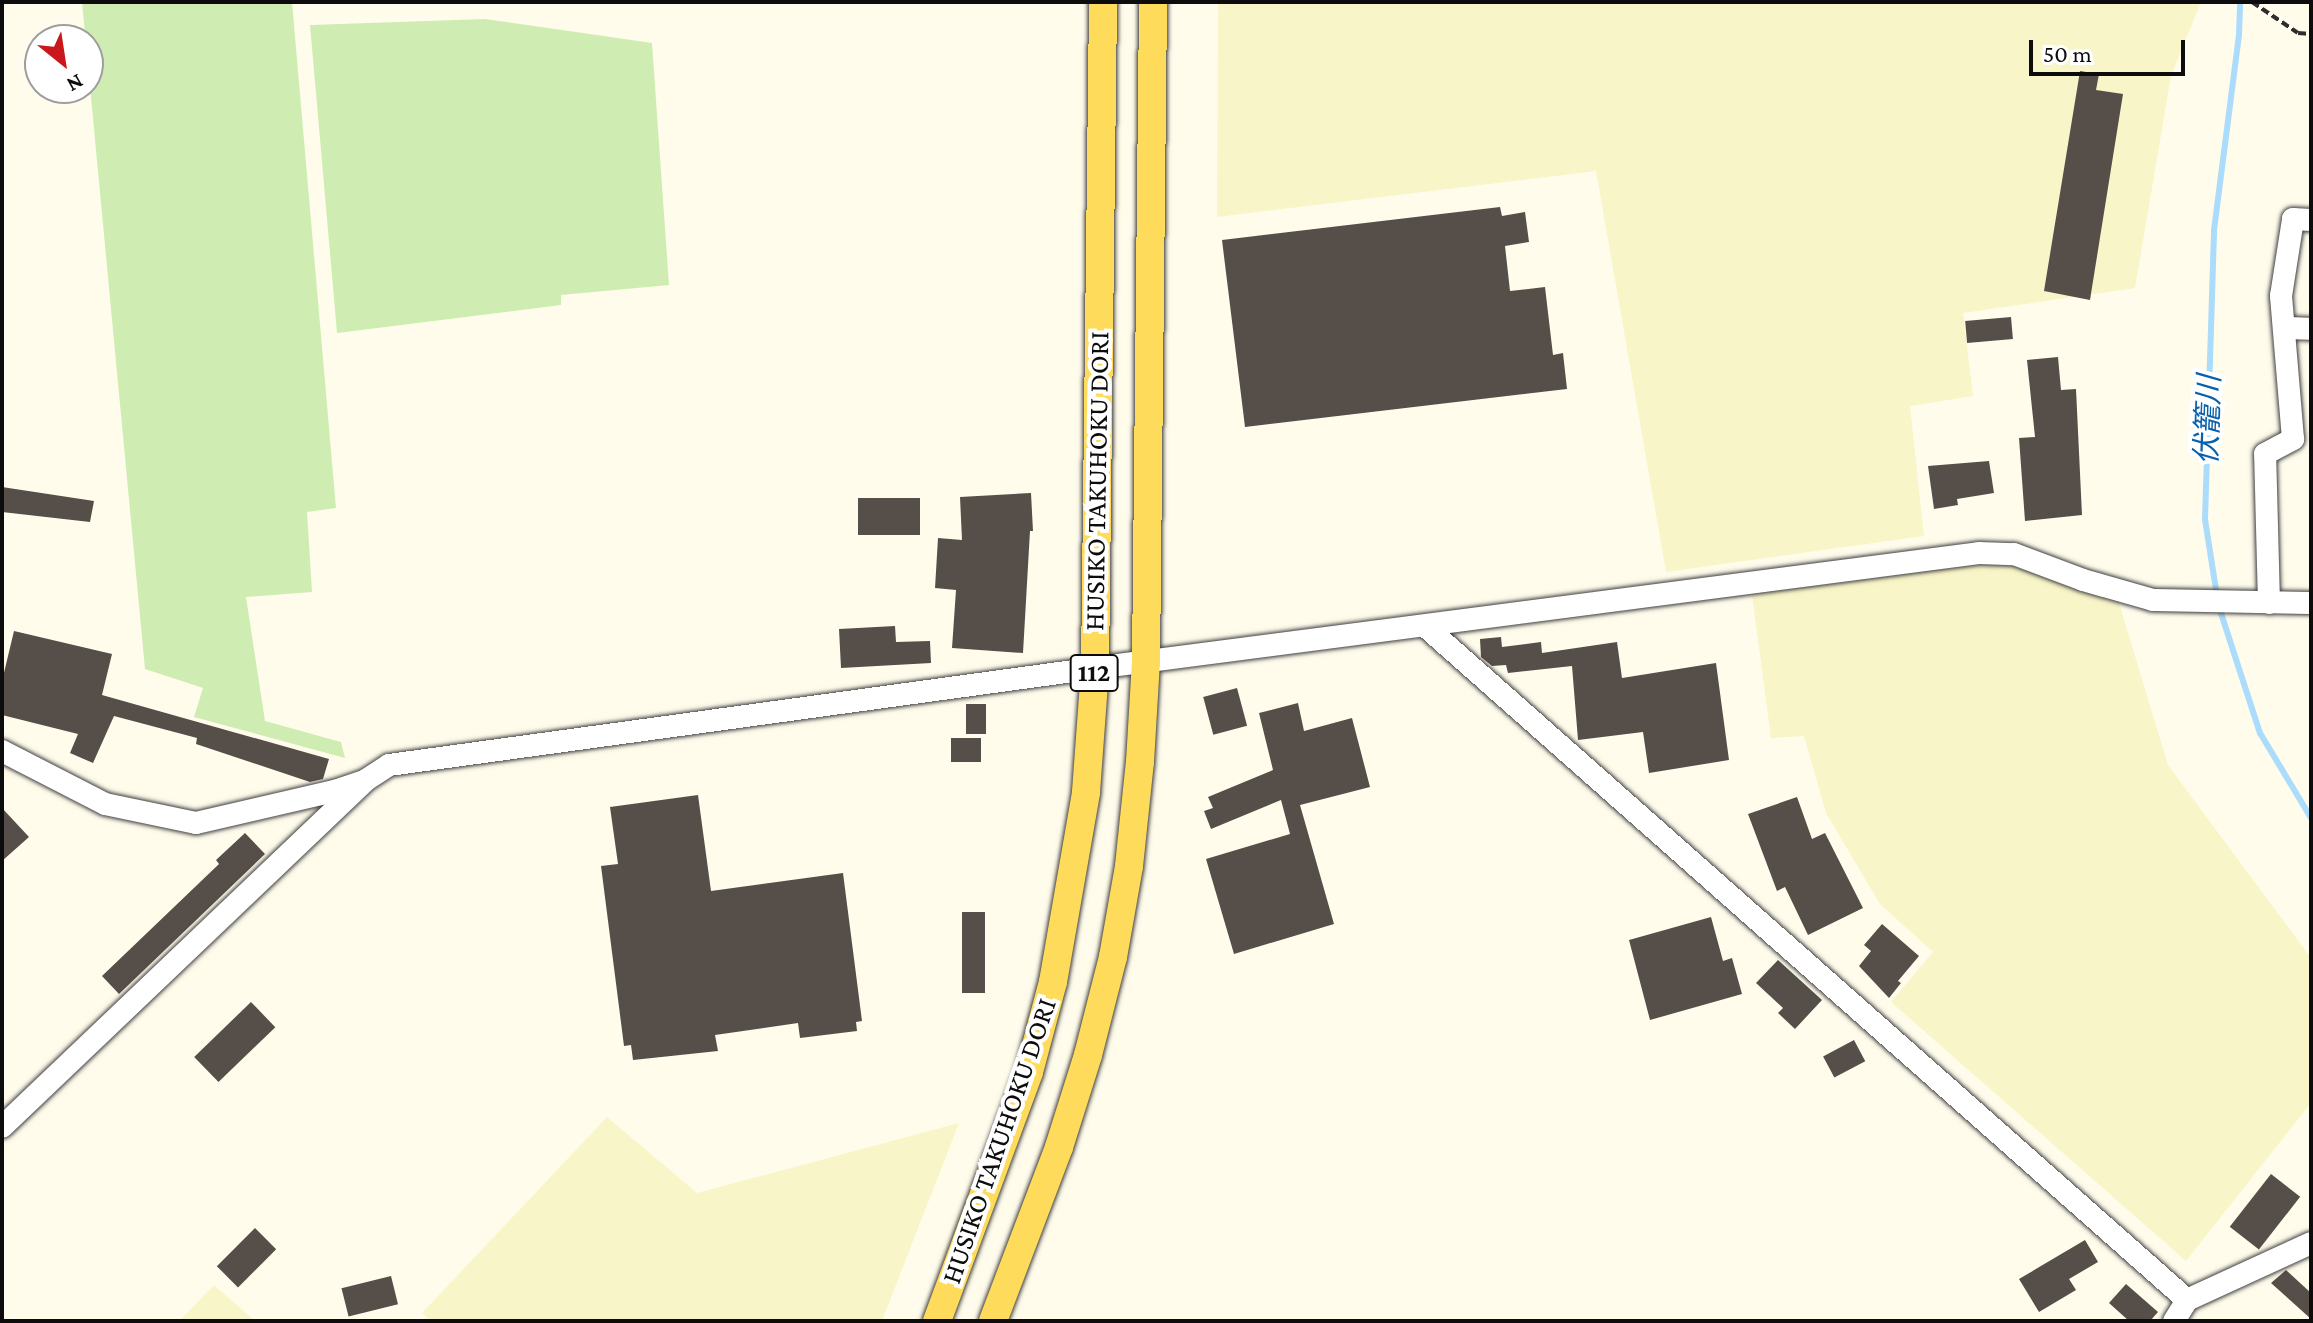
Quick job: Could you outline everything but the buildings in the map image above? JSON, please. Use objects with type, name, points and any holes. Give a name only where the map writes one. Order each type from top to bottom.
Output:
[{"type":"main road","name":"HUSIKO TAKUHOKU DORI","points":[[937,1321],[1029,1072],[1053,982],[1086,792],[1095,668],[1103,2]]},
{"type":"main road","name":"HUSIKO TAKUHOKU DORI","points":[[993,1321],[1059,1147],[1088,1055],[1113,957],[1139,777],[1146,662],[1153,2]]},
{"type":"street","points":[[2262,602],[2265,454],[2302,439],[2281,296],[2293,219],[2311,220]]},
{"type":"street","points":[[2286,328],[2311,329]]},
{"type":"street","points":[[2,1127],[366,780],[389,765],[1095,668],[1979,553],[2014,554],[2083,580],[2153,600],[2311,603]]},
{"type":"street","points":[[1425,626],[2187,1300]]},
{"type":"street","points":[[2,751],[105,804],[196,823],[335,791],[366,780]]},
{"type":"street","points":[[2174,1321],[2187,1300],[2311,1243]]},
{"type":"path","points":[[2252,2],[2298,33],[2311,34]]},
{"type":"shaded area","points":[[1218,2],[2201,2],[2171,76],[2135,288],[1963,313],[1973,396],[1910,406],[1924,536],[1666,572],[1596,171],[1217,217]]},
{"type":"shaded area","points":[[2011,557],[2116,593],[2168,765],[2311,958],[2311,1103],[2186,1261],[1891,1002],[1933,952],[1880,904],[1826,813],[1804,736],[1771,738],[1751,587]]},
{"type":"shaded area","points":[[607,1117],[697,1193],[959,1123],[882,1321],[430,1321],[422,1313]]},
{"type":"shaded area","points":[[214,1285],[255,1321],[179,1321]]},
{"type":"green space","points":[[82,2],[292,2],[336,508],[307,512],[312,592],[246,597],[265,721],[341,742],[345,758],[194,717],[203,688],[145,669],[92,104],[104,104],[104,24],[84,24]]},
{"type":"green space","points":[[485,19],[652,43],[669,285],[561,295],[561,305],[337,333],[310,25]]},
{"type":"waterway","name":"伏籠川","points":[[2217,596],[2205,519],[2214,230],[2239,35],[2240,2]]},
{"type":"waterway","name":"伏籠川","points":[[2219,607],[2260,733],[2311,818]]}]
